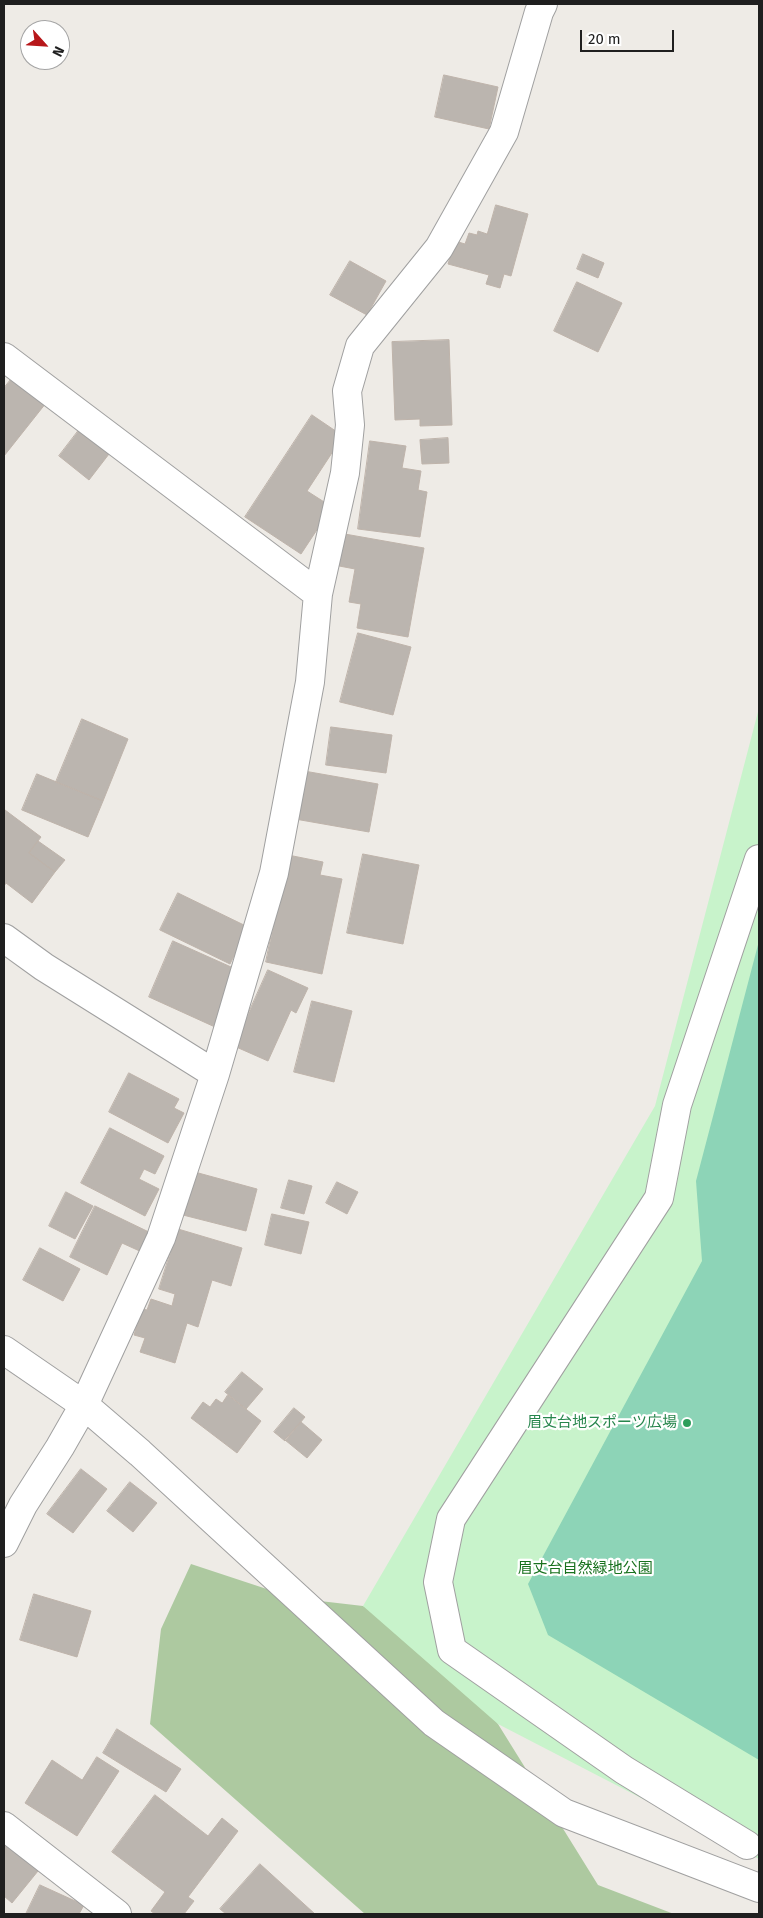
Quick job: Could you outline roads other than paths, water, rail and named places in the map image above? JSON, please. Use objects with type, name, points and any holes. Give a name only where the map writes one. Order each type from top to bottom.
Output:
[{"type":"street","points":[[4,1542],[23,1505],[84,1405],[161,1238],[215,1074],[274,873],[310,682],[318,594],[345,473],[350,425],[347,391],[360,346],[439,248],[504,132],[543,4]]},
{"type":"street","points":[[4,357],[318,594]]},
{"type":"street","points":[[753,1845],[624,1770],[452,1650],[438,1582],[451,1519],[659,1198],[677,1104],[759,859]]},
{"type":"street","points":[[4,938],[44,967],[215,1074]]},
{"type":"street","points":[[4,1350],[84,1405],[140,1453],[434,1723],[564,1814],[759,1888]]},
{"type":"street","points":[[4,1826],[117,1914]]},
{"type":"street","points":[[726,1875],[736,1853],[753,1845]]},
{"type":"place","name":"眉丈台地スポーツ広場","points":[[687,1423]]},
{"type":"park label","name":"眉丈台自然緑地公園","points":[[585,1569]]}]
